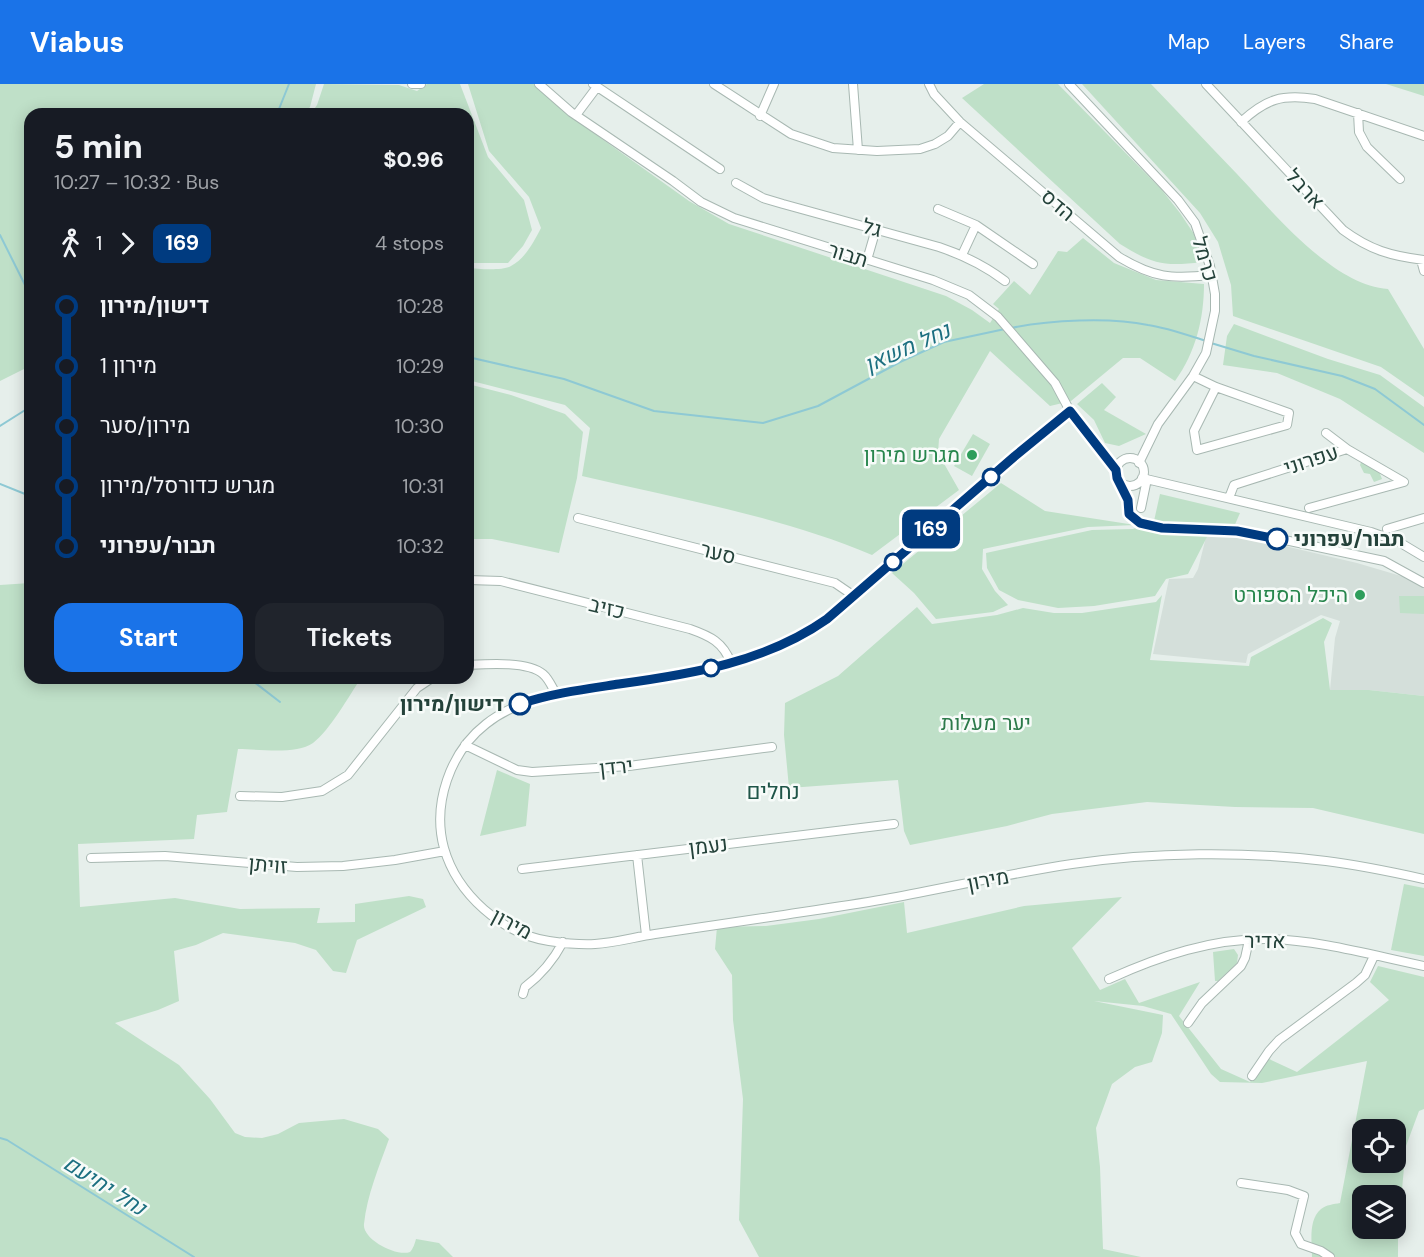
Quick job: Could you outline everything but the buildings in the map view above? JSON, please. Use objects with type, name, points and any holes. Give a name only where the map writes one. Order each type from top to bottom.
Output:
[{"type":"street","points":[[412,84],[421,84]]},
{"type":"street","name":"תבור","points":[[539,84],[558,102],[673,180],[701,202],[742,221],[933,280],[969,296],[998,317],[1054,383],[1070,411],[1116,470]]},
{"type":"street","points":[[714,84],[790,134],[833,148],[858,150],[920,148],[935,144],[948,136],[960,122]]},
{"type":"street","points":[[760,116],[774,84]]},
{"type":"street","points":[[853,84],[858,150]]},
{"type":"street","name":"הדס","points":[[929,84],[934,94],[960,122],[1119,257],[1137,268],[1157,275],[1178,278],[1211,275]]},
{"type":"street","name":"כרמל","points":[[1069,84],[1178,200],[1199,232],[1215,294],[1215,311],[1206,352],[1193,376],[1158,424],[1139,463]]},
{"type":"street","name":"ארבל","points":[[1206,84],[1342,230],[1375,250],[1423,260]]},
{"type":"street","points":[[576,115],[595,86],[720,169]]},
{"type":"street","points":[[1241,122],[1257,107],[1279,98],[1297,96],[1316,99],[1424,136]]},
{"type":"street","points":[[1358,113],[1359,132],[1367,147],[1401,179]]},
{"type":"street","name":"גל","points":[[736,183],[763,198],[962,255],[1005,281]]},
{"type":"street","points":[[938,209],[976,225],[1033,264]]},
{"type":"street","points":[[962,255],[976,225]]},
{"type":"street","points":[[867,260],[876,229]]},
{"type":"street","points":[[1423,260],[1424,271]]},
{"type":"street","points":[[1193,376],[1216,387],[1289,413],[1287,425],[1197,450],[1194,430],[1216,387]]},
{"type":"street","name":"מירון","points":[[1070,411],[827,619],[806,634],[777,648],[731,663],[686,674],[556,694],[520,704],[484,724],[465,745],[449,774],[443,797],[441,822],[445,851],[467,890],[496,920],[518,931],[545,940],[594,944],[885,899],[1075,863],[1168,855],[1239,855],[1326,861],[1424,879]]},
{"type":"street","points":[[1326,433],[1347,449]]},
{"type":"street","name":"עפרוני","points":[[1228,498],[1234,485],[1347,449],[1404,482],[1309,508]]},
{"type":"street","points":[[1141,508],[1143,470],[1139,463],[1132,459],[1124,460],[1116,470],[1117,478],[1128,500],[1129,514],[1133,519],[1151,527],[1237,531],[1384,561],[1424,583]]},
{"type":"street","points":[[1128,500],[1142,481]]},
{"type":"street","points":[[1120,482],[1128,486],[1142,481],[1228,498],[1371,532],[1424,556]]},
{"type":"street","name":"סער","points":[[578,518],[835,583],[854,596]]},
{"type":"street","points":[[1387,529],[1424,518]]},
{"type":"street","name":"כזיב","points":[[474,580],[501,581],[690,629],[709,636],[721,644],[731,663]]},
{"type":"street","points":[[474,664],[531,667],[542,673],[556,694]]},
{"type":"street","points":[[240,796],[282,797],[322,791],[348,775],[417,688],[423,684]]},
{"type":"street","name":"ירדן","points":[[465,745],[517,770],[532,772],[629,766],[772,747]]},
{"type":"street","name":"נעמן","points":[[522,869],[894,824]]},
{"type":"street","name":"זויתן","points":[[91,858],[165,856],[297,867],[344,866],[445,851]]},
{"type":"street","points":[[637,855],[646,935]]},
{"type":"street","name":"אדיר","points":[[1109,979],[1192,948],[1233,940],[1270,939],[1304,942],[1424,966]]},
{"type":"street","points":[[1188,1023],[1213,991],[1240,966],[1245,958],[1249,940]]},
{"type":"street","points":[[524,994],[525,987],[556,956],[563,942]]},
{"type":"street","points":[[1252,1076],[1269,1051],[1280,1040],[1365,975],[1374,956]]},
{"type":"street","points":[[1241,1184],[1288,1190],[1304,1196],[1295,1233],[1301,1244],[1330,1257]]},
{"type":"shaded area","points":[[1207,533],[1234,534],[1357,563],[1401,576],[1404,574],[1424,587],[1424,696],[1369,690],[1330,690],[1335,638],[1340,621],[1321,615],[1248,654],[1246,663],[1153,654],[1169,579],[1193,578],[1198,569]]},
{"type":"green space","points":[[0,84],[316,84],[309,108],[24,108],[24,369],[0,381]]},
{"type":"green space","points":[[324,84],[399,85],[417,91],[427,84],[460,84],[469,108],[315,108]]},
{"type":"green space","points":[[468,84],[538,84],[581,124],[689,201],[729,224],[946,296],[990,323],[999,309],[993,304],[1014,281],[1030,295],[1058,251],[1067,252],[1083,238],[1114,263],[1156,280],[1204,284],[1200,322],[1193,347],[1175,381],[1140,358],[1123,358],[1071,401],[1050,406],[990,351],[939,439],[938,453],[959,490],[872,555],[802,529],[582,476],[590,428],[565,405],[474,382],[474,268],[507,268],[516,263],[525,254],[541,228],[529,197],[489,151]]},
{"type":"green space","points":[[984,84],[1058,84],[1161,189],[1194,234],[1202,262],[1168,264],[1150,260],[1120,244],[962,98]]},
{"type":"green space","points":[[1082,84],[1151,84],[1305,245],[1346,275],[1367,285],[1388,289],[1424,349],[1424,397],[1381,367],[1233,316],[1231,285],[1218,242],[1200,213]]},
{"type":"green space","points":[[1386,84],[1424,84],[1424,96]]},
{"type":"green space","points":[[474,120],[488,157],[524,200],[532,230],[523,246],[508,263],[474,263]]},
{"type":"green space","points":[[1234,324],[1328,359],[1380,375],[1424,407],[1424,453],[1340,399],[1277,373],[1223,365],[1227,336]]},
{"type":"green space","points":[[1102,383],[1116,397],[1104,410],[1146,434],[1119,446],[1105,443],[1094,420],[1077,404]]},
{"type":"green space","points":[[474,386],[511,395],[565,414],[583,432],[577,478],[559,553],[492,539],[474,539]]},
{"type":"green space","name":"מגרש מירון","points":[[973,434],[990,444],[972,476],[954,466]]},
{"type":"green space","points":[[1362,460],[1377,466],[1382,479],[1374,482],[1370,474],[1364,473],[1360,465]]},
{"type":"green space","points":[[1001,483],[1045,511],[1135,525],[1088,527],[983,549],[982,569],[995,591],[1008,605],[993,612],[936,619],[914,593],[892,573]]},
{"type":"green space","points":[[1160,494],[1240,513],[1233,529],[1207,537],[1188,574],[1166,579],[1155,596],[1094,606],[1058,608],[1018,600],[999,590],[987,568],[986,553],[1092,530],[1133,529],[1154,521]]},
{"type":"green space","points":[[24,583],[24,684],[357,684],[332,721],[313,743],[306,747],[287,750],[238,749],[227,812],[197,815],[194,839],[78,844],[80,907],[175,898],[240,909],[320,908],[317,923],[355,922],[355,904],[409,896],[423,899],[426,907],[357,940],[346,973],[333,971],[316,950],[295,943],[223,933],[196,945],[174,951],[179,1001],[115,1023],[179,1065],[210,1099],[235,1133],[245,1137],[262,1138],[278,1134],[299,1123],[344,1119],[378,1129],[389,1139],[371,1192],[364,1224],[365,1230],[381,1246],[397,1252],[410,1252],[416,1239],[439,1243],[453,1257],[0,1257],[0,585]]},
{"type":"green space","name":"יער מעלות","points":[[1162,595],[1150,660],[1249,666],[1251,657],[1323,618],[1332,623],[1324,642],[1330,690],[1369,690],[1424,696],[1424,834],[1313,808],[1235,807],[1147,802],[1052,814],[1007,826],[910,845],[904,831],[898,780],[789,788],[784,735],[785,703],[838,676],[917,607],[932,624],[997,615],[1023,608],[1054,613],[1082,613],[1156,602]]},
{"type":"green space","points":[[1399,596],[1424,596],[1424,614],[1400,613]]},
{"type":"green space","points":[[497,770],[530,784],[526,826],[480,836]]},
{"type":"green space","points":[[1404,884],[1424,888],[1424,956],[1391,950]]},
{"type":"green space","points":[[1122,897],[1072,948],[1100,990],[1125,979],[1139,1003],[1200,982],[1179,1016],[1221,1069],[1250,1082],[1267,1058],[1297,1072],[1389,1000],[1370,982],[1378,966],[1424,977],[1424,1109],[1419,1111],[1406,1146],[1406,1119],[1356,1119],[1367,1061],[1262,1083],[1220,1082],[1211,1074],[1171,1014],[1143,1006],[1094,1001],[1163,1015],[1162,1033],[1152,1062],[1135,1067],[1112,1084],[1096,1128],[1103,1249],[1141,1257],[759,1257],[739,1220],[743,1099],[733,1020],[732,975],[715,949],[717,927],[766,926],[819,919],[904,902],[907,933],[1024,906]]},
{"type":"green space","points":[[1234,949],[1238,955],[1237,963],[1218,981],[1215,981],[1213,952]]},
{"type":"green space","points":[[1352,1140],[1352,1173],[1404,1173],[1402,1185],[1352,1185],[1352,1239],[1398,1239],[1398,1257],[1312,1257],[1314,1219],[1321,1209],[1340,1203]]},
{"type":"waterway","points":[[279,108],[289,84]]},
{"type":"waterway","points":[[0,235],[24,283]]},
{"type":"waterway","name":"נחל משאן","points":[[1011,328],[1061,321],[1116,321],[1163,328],[1206,341]]},
{"type":"waterway","name":"נחל משאן","points":[[474,358],[564,379],[654,411],[763,423],[818,406],[900,362],[944,342],[1005,329]]},
{"type":"waterway","name":"נחל משאן","points":[[1211,343],[1254,356],[1342,376],[1375,389],[1424,425]]},
{"type":"waterway","name":"נחל משאן","points":[[0,426],[24,411]]},
{"type":"waterway","points":[[0,484],[24,494]]},
{"type":"waterway","points":[[257,684],[280,702]]},
{"type":"waterway","name":"נחל יחיעם","points":[[0,1138],[7,1140],[194,1257]]},
{"type":"bus line","name":"169","points":[[520,704],[548,695],[686,674],[731,663],[777,648],[806,634],[827,619],[1070,411],[1116,470],[1117,478],[1128,500],[1129,514],[1133,519],[1151,527],[1237,531],[1277,539]]},
{"type":"place","name":"מגרש מירון","points":[[972,455]]},
{"type":"place","name":"תבור/עפרוני","points":[[1277,539]]},
{"type":"place","name":"היכל הספורט","points":[[1360,595]]},
{"type":"place","name":"דישון/מירון","points":[[520,704]]},
{"type":"district","name":"נחלים","points":[[773,791]]}]
